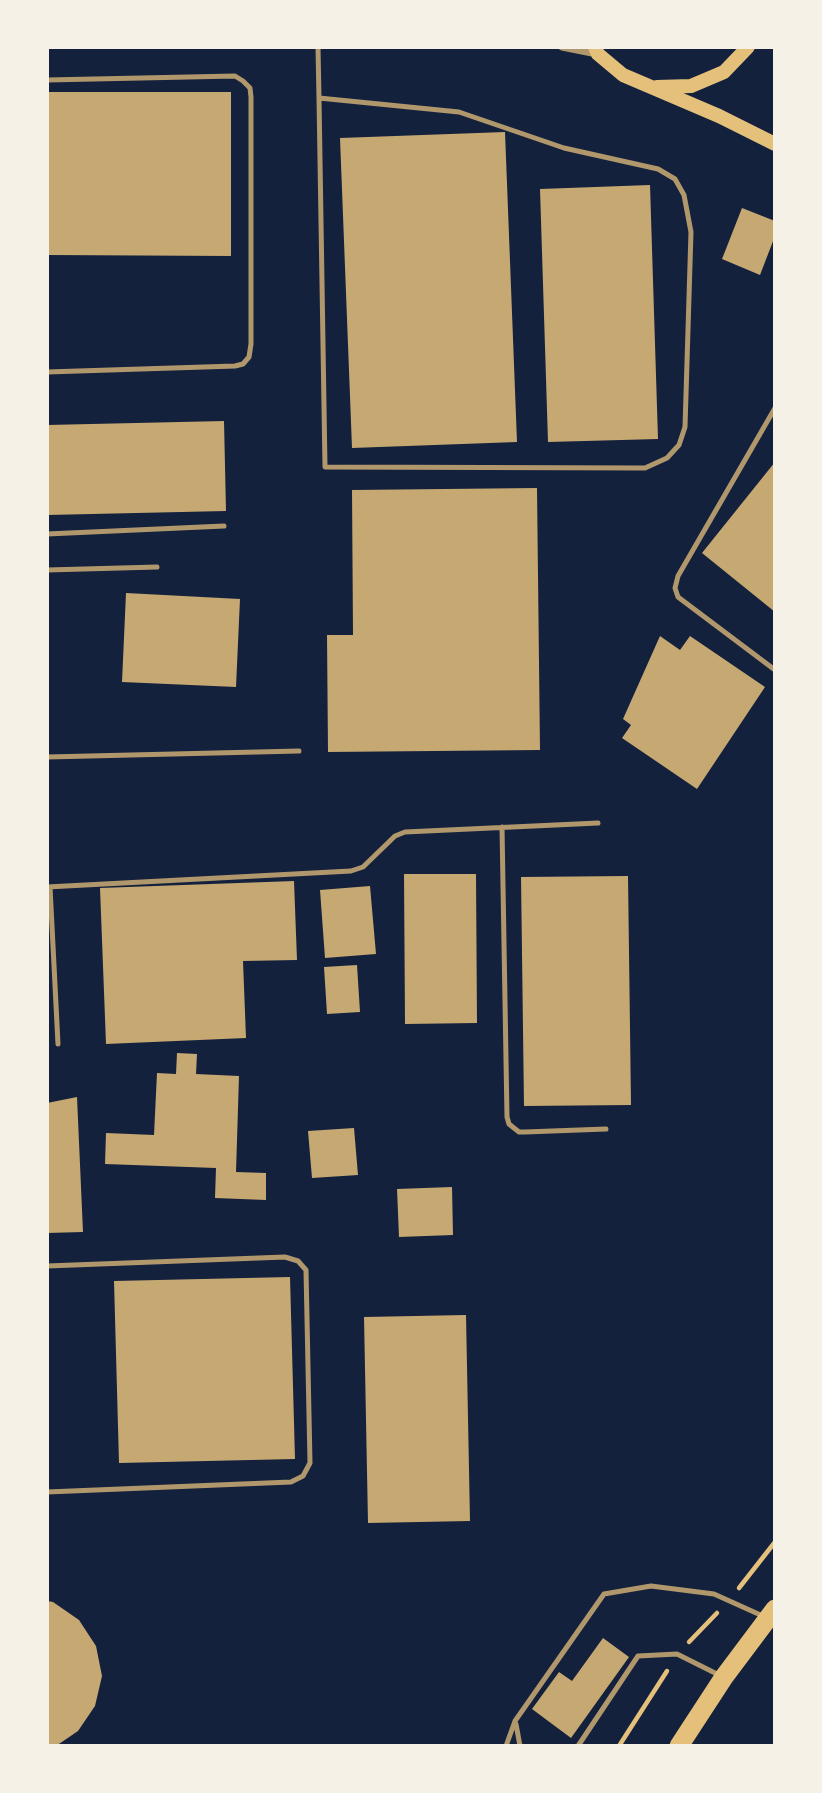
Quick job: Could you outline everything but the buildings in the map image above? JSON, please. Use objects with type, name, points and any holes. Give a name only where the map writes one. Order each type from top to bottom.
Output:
[{"type":"highway","points":[[679,1746],[724,1677],[771,1614]]},
{"type":"main road","points":[[623,75],[657,87],[691,86],[724,72],[748,47]]},
{"type":"main road","points":[[596,50],[623,75],[719,116],[775,144]]},
{"type":"street","points":[[562,47],[596,50]]},
{"type":"lane","points":[[318,47],[325,467],[645,468],[667,458],[678,445],[685,427],[691,232],[684,195],[675,178],[658,169],[564,148],[459,112],[319,98]]},
{"type":"lane","points":[[47,80],[235,76],[250,88],[251,97],[249,357],[243,364],[235,366],[47,372]]},
{"type":"lane","points":[[775,408],[678,576],[675,588],[678,597],[775,670]]},
{"type":"lane","points":[[47,534],[224,526]]},
{"type":"lane","points":[[47,570],[157,567]]},
{"type":"lane","points":[[47,757],[299,751]]},
{"type":"lane","points":[[58,1044],[49,887],[351,871],[363,867],[395,836],[405,832],[598,823]]},
{"type":"lane","points":[[502,827],[509,1124],[519,1132],[606,1129]]},
{"type":"lane","points":[[47,1266],[285,1257],[298,1261],[306,1270],[310,1463],[303,1476],[291,1482],[47,1492]]},
{"type":"lane","points":[[506,1746],[515,1721],[604,1594],[651,1586],[714,1594],[771,1614]]},
{"type":"lane","points":[[578,1746],[638,1656],[677,1654],[724,1677]]},
{"type":"lane","points":[[515,1721],[520,1746]]}]
